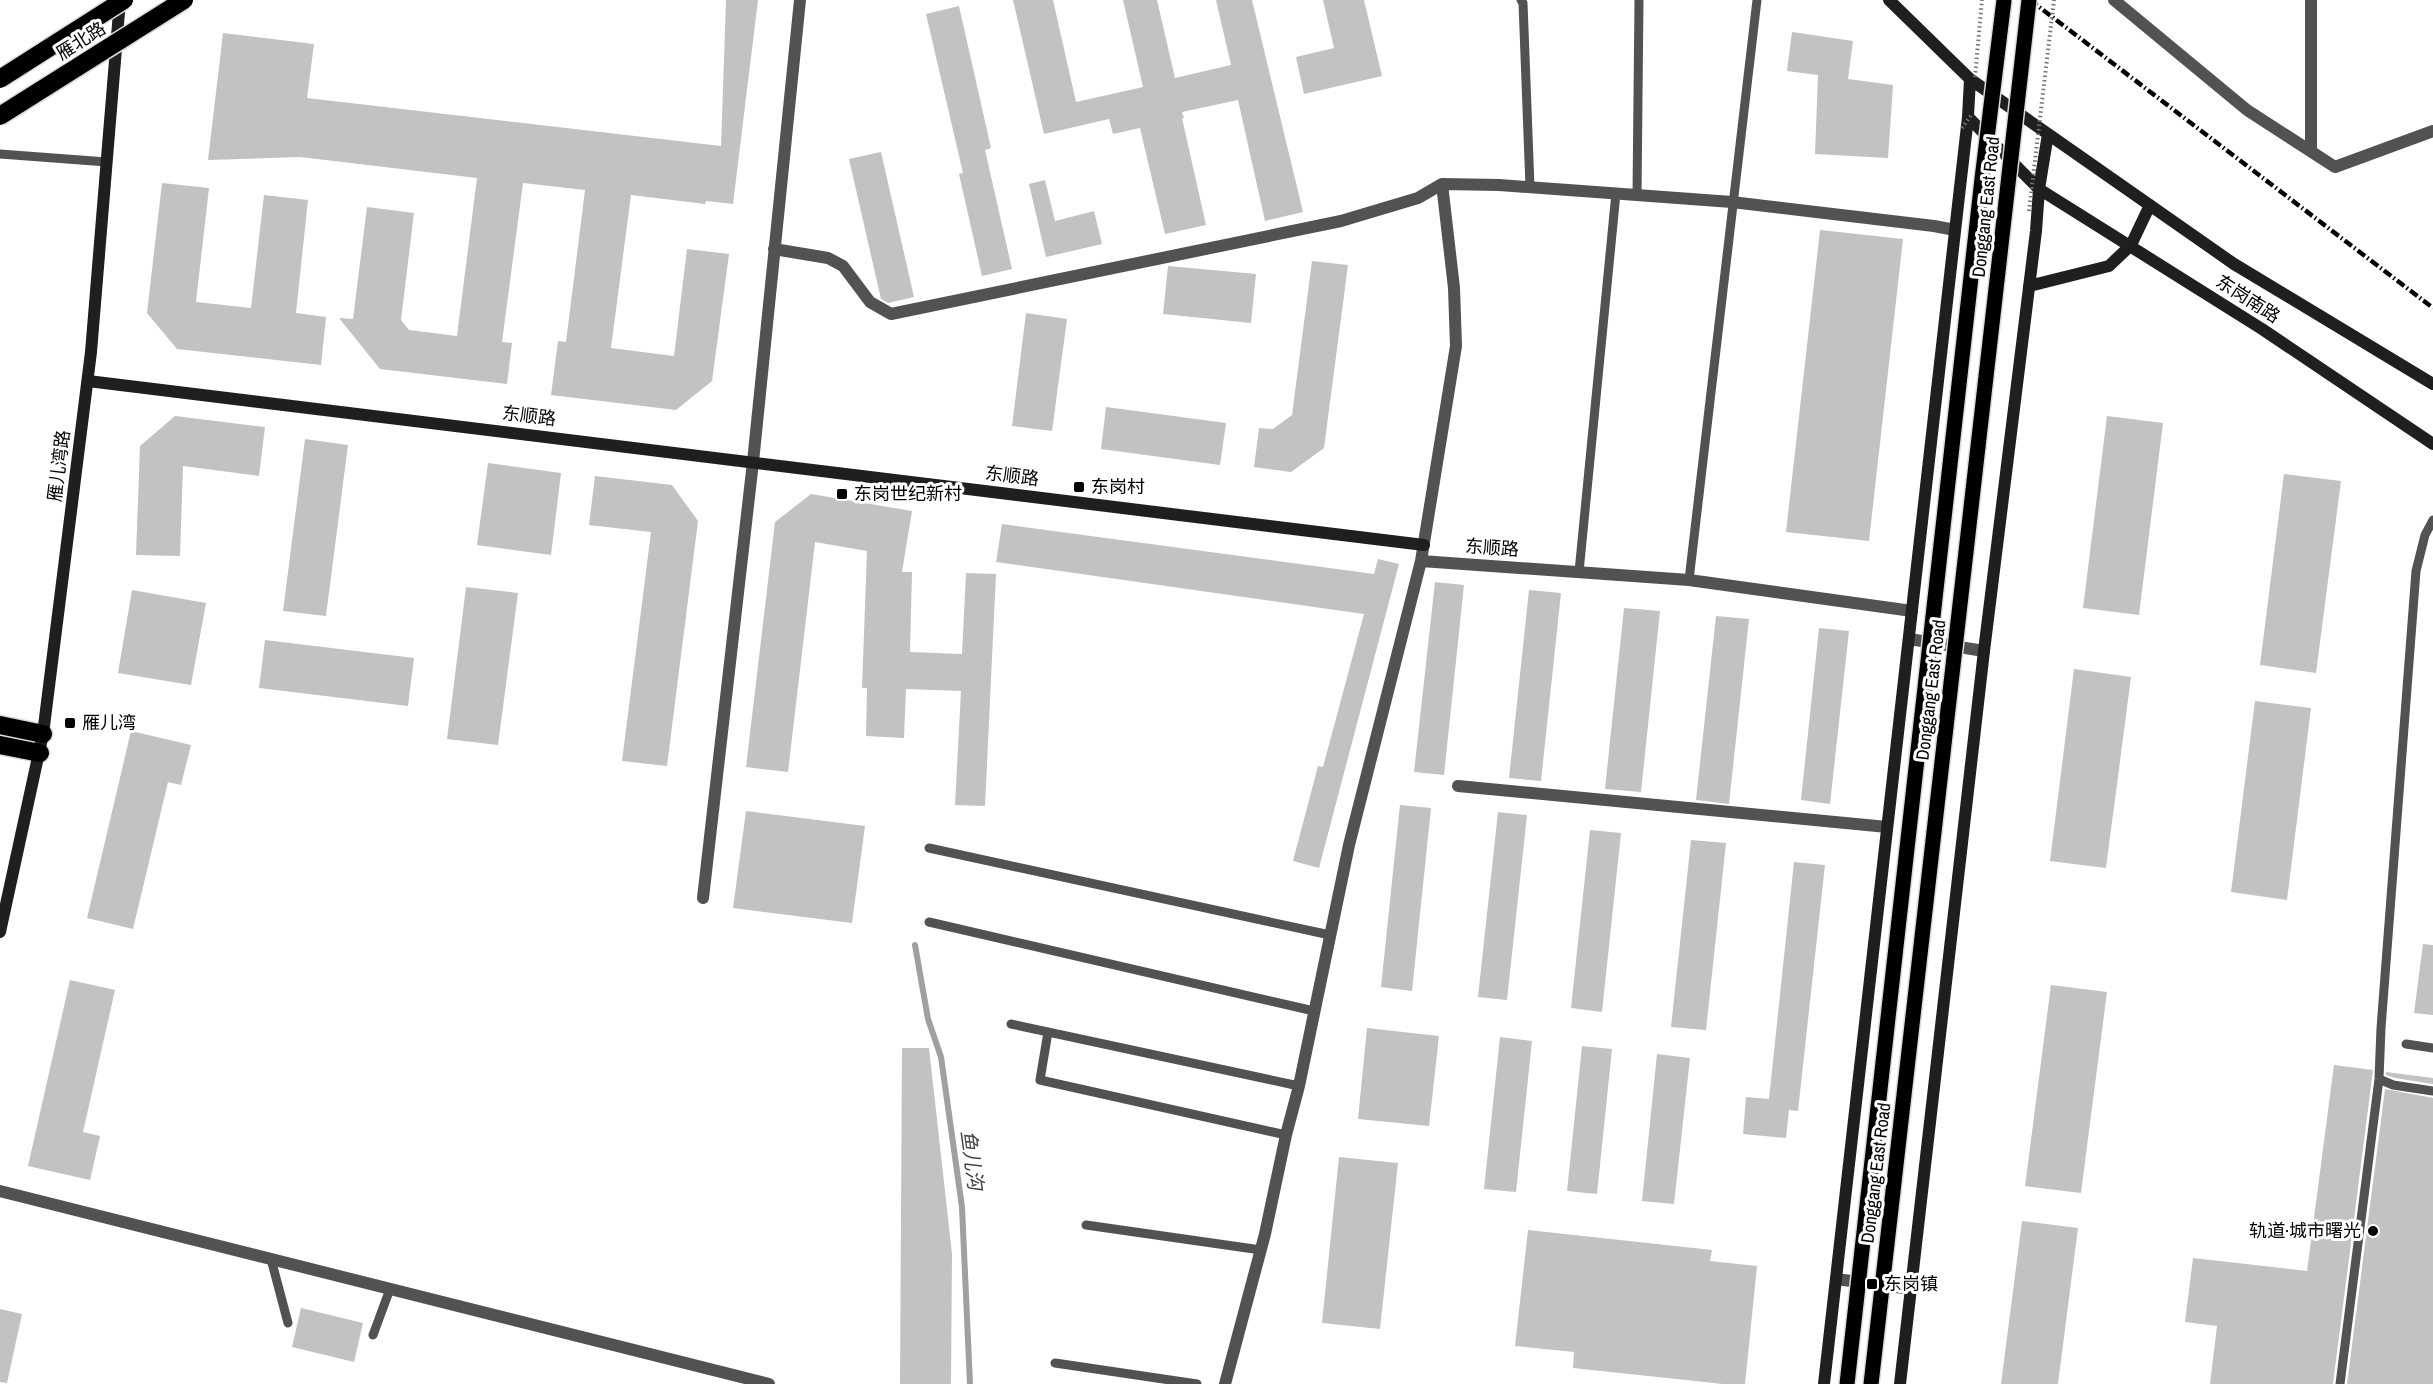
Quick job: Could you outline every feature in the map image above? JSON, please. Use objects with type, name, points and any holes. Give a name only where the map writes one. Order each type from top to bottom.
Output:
[{"type":"highway","name":"雁北路","points":[[0,79],[122,0]]},
{"type":"highway","name":"雁北路","points":[[0,116],[184,0]]},
{"type":"highway","points":[[0,725],[43,734]]},
{"type":"highway","points":[[0,745],[40,753]]},
{"type":"main road","name":"Donggang East Road","points":[[1847,1384],[2004,0]]},
{"type":"main road","name":"Donggang East Road","points":[[1871,1384],[2029,0]]},
{"type":"street","name":"雁儿湾路","points":[[0,932],[43,734],[88,381],[122,0]]},
{"type":"street","points":[[703,898],[753,462],[800,0]]},
{"type":"street","name":"东岗南路","points":[[1889,0],[1973,80],[2048,134],[2234,264],[2433,384]]},
{"type":"street","points":[[2114,0],[2247,110],[2336,167],[2433,131]]},
{"type":"street","points":[[2311,0],[2311,151]]},
{"type":"street","points":[[1824,1384],[1955,230],[1965,123],[1973,80]]},
{"type":"street","name":"东岗南路","points":[[1965,123],[2039,189],[2262,329],[2433,444]]},
{"type":"street","points":[[1900,1384],[1984,651],[2039,189],[2048,134]]},
{"type":"street","points":[[774,249],[828,258],[843,266],[870,302],[891,314],[1341,220],[1418,198],[1442,184],[1530,187],[1732,202],[1955,230]]},
{"type":"street","points":[[1225,1384],[1261,1250],[1299,1086],[1349,845],[1424,545],[1455,346],[1454,288],[1442,184]]},
{"type":"street","points":[[2029,286],[2109,266],[2131,245],[2150,205]]},
{"type":"street","name":"东顺路","points":[[88,381],[1424,545]]},
{"type":"street","name":"东顺路","points":[[1421,561],[1689,580],[1912,611]]},
{"type":"street","points":[[1909,639],[1984,651]]},
{"type":"street","points":[[1458,786],[1887,827]]},
{"type":"street","points":[[0,1191],[769,1384]]},
{"type":"street","points":[[1836,1279],[1911,1289]]},
{"type":"lane","points":[[1521,0],[1523,3],[1530,187]]},
{"type":"lane","points":[[1637,195],[1639,0]]},
{"type":"lane","points":[[1689,580],[1757,0]]},
{"type":"lane","points":[[0,154],[106,162]]},
{"type":"lane","points":[[1579,572],[1616,193]]},
{"type":"lane","points":[[2340,1384],[2379,1079],[2416,571],[2425,534],[2433,520]]},
{"type":"lane","points":[[929,848],[1330,935]]},
{"type":"lane","points":[[929,922],[1314,1011]]},
{"type":"lane","points":[[1011,1024],[1299,1086]]},
{"type":"lane","points":[[1048,1032],[1040,1080],[1286,1135]]},
{"type":"lane","points":[[2406,1044],[2433,1048]]},
{"type":"lane","points":[[2379,1079],[2393,1085],[2433,1091]]},
{"type":"lane","points":[[1086,1225],[1261,1250]]},
{"type":"lane","points":[[271,1259],[288,1323]]},
{"type":"lane","points":[[373,1335],[390,1289]]},
{"type":"lane","points":[[1055,1363],[1197,1384]]},
{"type":"path","points":[[1973,80],[1982,0]]},
{"type":"path","points":[[2029,211],[2054,0]]},
{"type":"path","points":[[1965,123],[1972,115],[1973,103]]},
{"type":"building","points":[[726,0],[758,0],[733,204],[706,201],[705,204],[631,195],[611,348],[674,356],[687,249],[729,254],[712,381],[676,410],[551,395],[558,341],[566,342],[585,190],[523,183],[502,342],[512,343],[507,384],[380,369],[339,318],[353,319],[367,207],[414,213],[401,320],[409,330],[457,336],[477,178],[300,157],[208,160],[223,33],[314,44],[307,98],[721,146]]},
{"type":"building","points":[[1013,0],[1053,0],[1076,102],[1143,87],[1123,0],[1157,0],[1175,78],[1231,65],[1216,0],[1252,0],[1303,212],[1265,221],[1238,100],[1182,112],[1206,225],[1165,234],[1140,128],[1113,134],[1109,119],[1044,134]]},
{"type":"building","points":[[1323,0],[1364,0],[1382,76],[1304,94],[1296,57],[1334,48]]},
{"type":"building","points":[[959,6],[991,148],[985,150],[1012,269],[982,276],[959,174],[963,173],[926,14]]},
{"type":"building","points":[[1792,32],[1853,41],[1848,79],[1893,85],[1888,158],[1815,154],[1818,75],[1787,71]]},
{"type":"building","points":[[881,152],[914,297],[888,303],[881,299],[849,159]]},
{"type":"building","points":[[1045,180],[1055,221],[1094,211],[1102,244],[1046,257],[1029,184]]},
{"type":"building","points":[[162,183],[209,188],[196,302],[251,308],[264,195],[308,200],[296,313],[326,317],[321,365],[177,349],[147,313]]},
{"type":"building","points":[[1820,230],[1903,239],[1869,541],[1786,532]]},
{"type":"building","points":[[1312,261],[1348,265],[1324,448],[1291,472],[1254,467],[1259,428],[1273,429],[1292,415]]},
{"type":"building","points":[[1168,266],[1256,274],[1251,323],[1163,314]]},
{"type":"building","points":[[1026,313],[1067,319],[1052,431],[1012,426]]},
{"type":"building","points":[[1106,407],[1226,423],[1220,465],[1101,449]]},
{"type":"building","points":[[175,416],[265,427],[259,476],[183,466],[180,556],[136,555],[140,446]]},
{"type":"building","points":[[2107,416],[2163,423],[2139,615],[2083,608]]},
{"type":"building","points":[[305,439],[348,445],[326,616],[283,611]]},
{"type":"building","points":[[488,463],[561,473],[551,555],[477,545]]},
{"type":"building","points":[[2284,474],[2341,481],[2316,673],[2260,665]]},
{"type":"building","points":[[595,476],[672,485],[698,521],[667,766],[622,761],[651,532],[589,525]]},
{"type":"building","points":[[811,494],[912,511],[902,572],[912,572],[910,652],[962,654],[966,573],[996,574],[985,806],[955,805],[961,691],[906,689],[904,738],[866,736],[867,688],[862,688],[867,551],[815,542],[788,772],[746,767],[775,522]]},
{"type":"building","points":[[1002,524],[1374,574],[1378,559],[1399,564],[1319,868],[1293,861],[1318,766],[1323,767],[1364,614],[996,562]]},
{"type":"building","points":[[1435,582],[1464,585],[1444,775],[1414,772]]},
{"type":"building","points":[[466,587],[518,593],[498,745],[447,739]]},
{"type":"building","points":[[132,590],[206,603],[191,685],[118,673]]},
{"type":"building","points":[[1529,590],[1561,593],[1541,781],[1509,778]]},
{"type":"building","points":[[1624,608],[1660,611],[1641,792],[1605,789]]},
{"type":"building","points":[[1716,616],[1749,619],[1729,804],[1696,800]]},
{"type":"building","points":[[1819,628],[1849,631],[1830,804],[1801,800]]},
{"type":"building","points":[[265,640],[414,658],[408,706],[259,688]]},
{"type":"building","points":[[2074,669],[2131,677],[2106,868],[2050,861]]},
{"type":"building","points":[[2255,701],[2311,708],[2287,900],[2231,892]]},
{"type":"building","points":[[131,731],[191,745],[181,785],[168,782],[133,929],[87,918]]},
{"type":"building","points":[[1400,805],[1431,808],[1412,991],[1381,987]]},
{"type":"building","points":[[746,811],[865,826],[852,923],[733,908]]},
{"type":"building","points":[[1498,812],[1527,815],[1507,1000],[1478,997]]},
{"type":"building","points":[[1590,830],[1621,833],[1602,1012],[1571,1008]]},
{"type":"building","points":[[1691,840],[1726,843],[1706,1030],[1671,1027]]},
{"type":"building","points":[[1794,862],[1825,865],[1798,1111],[1789,1110],[1786,1138],[1743,1134],[1746,1097],[1769,1099]]},
{"type":"building","points":[[2423,944],[2433,945],[2433,1015],[2414,1013]]},
{"type":"building","points":[[70,980],[115,990],[83,1132],[100,1136],[90,1180],[28,1166]]},
{"type":"building","points":[[2051,985],[2107,992],[2081,1193],[2025,1186]]},
{"type":"building","points":[[1367,1028],[1439,1036],[1429,1126],[1358,1119]]},
{"type":"building","points":[[1500,1037],[1532,1041],[1516,1192],[1484,1189]]},
{"type":"building","points":[[1582,1046],[1612,1049],[1597,1194],[1567,1191]]},
{"type":"building","points":[[902,1048],[929,1048],[952,1254],[951,1384],[900,1384]]},
{"type":"building","points":[[1657,1054],[1690,1058],[1674,1204],[1642,1201]]},
{"type":"building","points":[[2334,1065],[2373,1070],[2333,1384],[2210,1384],[2217,1326],[2185,1322],[2193,1258],[2307,1271]]},
{"type":"building","points":[[2386,1072],[2433,1078],[2433,1084],[2395,1078],[2386,1075]]},
{"type":"building","points":[[2385,1089],[2433,1098],[2433,1384],[2347,1384]]},
{"type":"building","points":[[1339,1157],[1398,1163],[1380,1329],[1322,1323]]},
{"type":"building","points":[[2022,1221],[2078,1228],[2058,1384],[2001,1384]]},
{"type":"building","points":[[1528,1230],[1712,1250],[1710,1261],[1757,1266],[1745,1384],[1723,1384],[1573,1368],[1574,1352],[1515,1346]]},
{"type":"building","points":[[301,1308],[363,1323],[354,1362],[292,1347]]},
{"type":"building","points":[[0,1309],[22,1314],[7,1383],[0,1382]]},
{"type":"waterway","name":"鱼儿沟","points":[[915,945],[928,1019],[941,1057],[962,1207],[970,1384]]},
{"type":"railway","points":[[2030,0],[2433,308]]},
{"type":"place","name":"东岗村","points":[[1079,487]]},
{"type":"place","name":"东岗世纪新村","points":[[842,494]]},
{"type":"place","name":"雁儿湾","points":[[70,723]]},
{"type":"place","name":"轨道·城市曙光","points":[[2373,1231]]},
{"type":"place","name":"东岗镇","points":[[1872,1284]]}]
